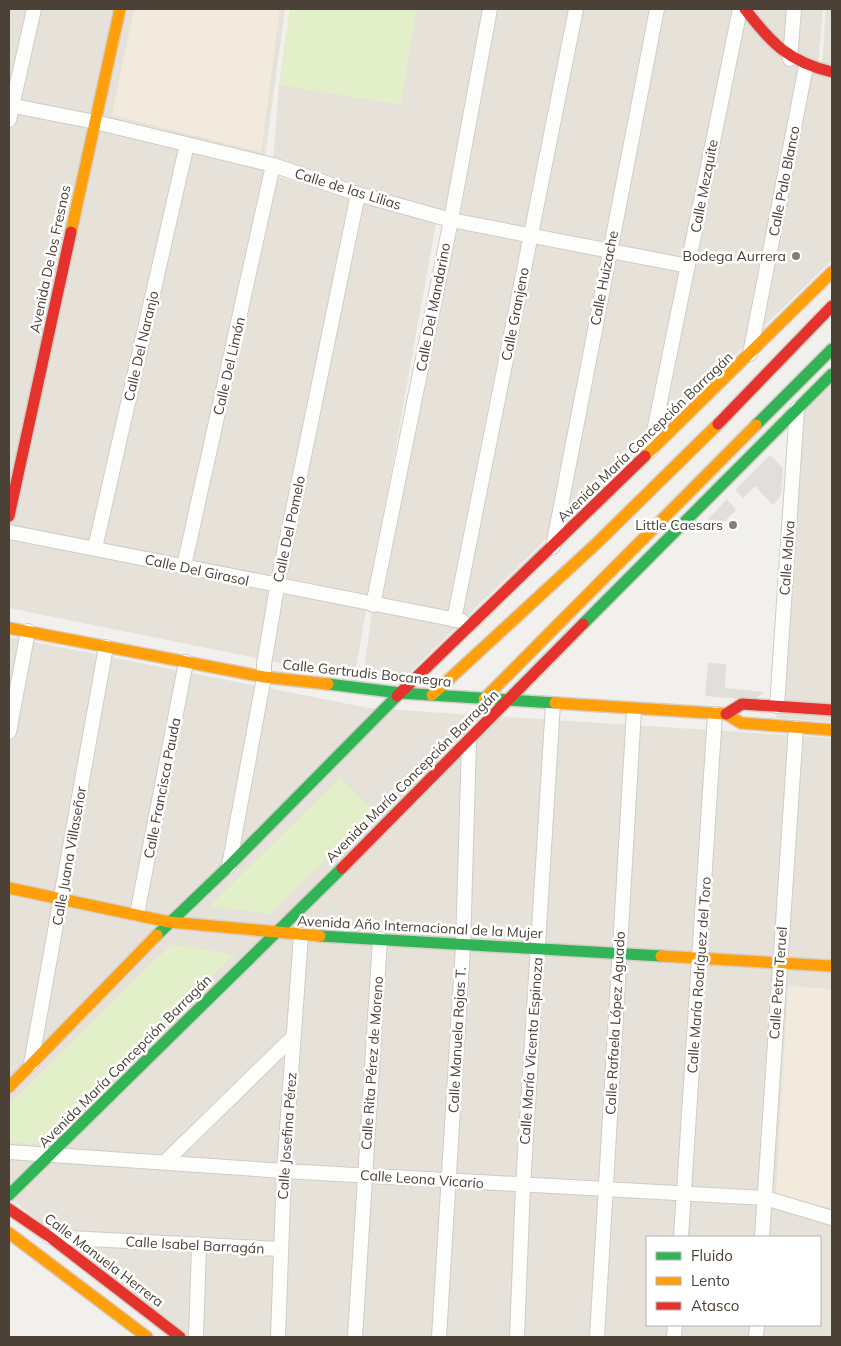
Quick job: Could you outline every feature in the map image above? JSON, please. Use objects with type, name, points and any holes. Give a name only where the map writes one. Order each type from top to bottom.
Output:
[{"type":"street","points":[[9,120],[10,105],[34,9]]},
{"type":"street","name":"Avenida De los Fresnos","points":[[9,516],[120,9]]},
{"type":"street","name":"Calle Del Mandarino","points":[[373,605],[451,220],[490,9]]},
{"type":"street","name":"Calle Granjeno","points":[[454,620],[576,9]]},
{"type":"street","name":"Calle Huizache","points":[[553,547],[657,9]]},
{"type":"street","name":"Calle Mezquite","points":[[650,452],[740,9]]},
{"type":"street","points":[[745,9],[763,32],[790,59],[806,66],[832,72]]},
{"type":"street","points":[[790,59],[794,9]]},
{"type":"street","name":"Calle Palo Blanco","points":[[750,355],[806,66]]},
{"type":"street","name":"Calle de las Lilias","points":[[10,105],[95,122],[273,165],[358,194],[451,220],[688,266]]},
{"type":"street","name":"Calle Del Naranjo","points":[[95,548],[187,144]]},
{"type":"street","name":"Calle Del Limón","points":[[184,566],[273,165]]},
{"type":"street","name":"Calle Del Pomelo","points":[[229,866],[264,677],[264,664],[277,587],[358,194]]},
{"type":"street","name":"Avenida María Concepción Barragán","points":[[9,1087],[170,922],[229,866],[400,693],[553,547],[750,355],[832,272]]},
{"type":"street","points":[[432,695],[597,544],[718,424],[832,306]]},
{"type":"street","name":"Avenida María Concepción Barragán","points":[[484,699],[832,349]]},
{"type":"street","name":"Avenida María Concepción Barragán","points":[[9,1195],[52,1155],[469,742],[507,701],[832,374]]},
{"type":"street","name":"Calle Malva","points":[[777,706],[798,409]]},
{"type":"street","name":"Calle Del Girasol","points":[[9,532],[184,566],[277,587],[473,623]]},
{"type":"street","name":"Calle Gertrudis Bocanegra","points":[[9,628],[264,677],[400,693],[634,710],[721,714],[741,723],[832,730]]},
{"type":"street","points":[[9,732],[28,632]]},
{"type":"street","name":"Calle Juana Villaseñor","points":[[31,1064],[106,647]]},
{"type":"street","name":"Calle Francisca Pauda","points":[[137,914],[186,662]]},
{"type":"street","name":"Calle María Vicenta Espinoza","points":[[517,1337],[523,1185],[553,704]]},
{"type":"street","name":"Calle Gertrudis Bocanegra","points":[[721,714],[742,704],[832,710]]},
{"type":"street","name":"Calle Rafaela López Aguado","points":[[597,1337],[634,710]]},
{"type":"street","name":"Calle María Rodríguez del Toro","points":[[681,1236],[721,714]]},
{"type":"street","name":"Calle Petra Teruel","points":[[762,1236],[796,728]]},
{"type":"street","name":"Calle Manuela Rojas T.","points":[[439,1337],[463,946],[469,742]]},
{"type":"street","name":"Avenida Año Internacional de la Mujer","points":[[9,888],[170,922],[301,935],[463,946],[832,966]]},
{"type":"street","name":"Calle Josefina Pérez","points":[[278,1337],[284,1171],[301,935]]},
{"type":"street","name":"Calle Rita Pérez de Moreno","points":[[355,1337],[380,939]]},
{"type":"street","points":[[165,1162],[293,1036]]},
{"type":"street","name":"Calle Leona Vicario","points":[[9,1152],[284,1171],[764,1198],[832,1218]]},
{"type":"street","name":"Calle Manuela Herrera","points":[[9,1209],[50,1237],[162,1332],[180,1337]]},
{"type":"street","points":[[9,1233],[147,1337]]},
{"type":"street","name":"Calle Isabel Barragán","points":[[50,1237],[280,1249]]},
{"type":"street","points":[[196,1337],[199,1246]]},
{"type":"shaded area","points":[[9,9],[285,9],[263,172],[436,224],[354,678],[9,608]]},
{"type":"shaded area","points":[[134,9],[280,9],[261,152],[112,115]]},
{"type":"shaded area","points":[[290,9],[733,9],[832,76],[832,260],[400,682],[363,676],[373,605],[446,220],[273,164],[279,86]]},
{"type":"shaded area","points":[[748,9],[823,9],[818,65],[786,51]]},
{"type":"shaded area","points":[[826,9],[832,9],[832,68],[822,67]]},
{"type":"shaded area","points":[[832,375],[832,722],[776,718],[795,411]]},
{"type":"shaded area","points":[[770,455],[783,468],[781,495],[773,505],[755,486],[743,498],[735,490]]},
{"type":"shaded area","points":[[727,499],[736,510],[717,529],[708,519]]},
{"type":"shaded area","points":[[9,637],[369,708],[832,738],[832,1337],[184,1337],[9,1197]]},
{"type":"shaded area","points":[[708,663],[726,664],[725,688],[764,692],[754,700],[705,696]]},
{"type":"shaded area","points":[[788,986],[832,989],[832,1209],[776,1193]]},
{"type":"green space","points":[[290,9],[416,9],[401,105],[280,85]]},
{"type":"green space","points":[[340,777],[375,812],[270,914],[210,906]]},
{"type":"green space","points":[[172,944],[234,955],[41,1144],[9,1142],[9,1104]]},
{"type":"traffic: fast","points":[[756,425],[832,349]]},
{"type":"traffic: fast","points":[[583,624],[832,374]]},
{"type":"traffic: fast","points":[[328,684],[400,693],[555,703]]},
{"type":"traffic: fast","points":[[157,935],[229,866],[397,696]]},
{"type":"traffic: fast","points":[[9,1195],[342,868]]},
{"type":"traffic: fast","points":[[320,936],[661,956]]},
{"type":"traffic: slow","points":[[71,232],[120,9]]},
{"type":"traffic: slow","points":[[645,456],[832,272]]},
{"type":"traffic: slow","points":[[432,695],[597,543],[718,424]]},
{"type":"traffic: slow","points":[[484,699],[756,425]]},
{"type":"traffic: slow","points":[[9,628],[264,677],[328,684]]},
{"type":"traffic: slow","points":[[555,703],[726,714],[741,723],[832,730]]},
{"type":"traffic: slow","points":[[9,888],[169,922],[320,936]]},
{"type":"traffic: slow","points":[[9,1087],[157,935]]},
{"type":"traffic: slow","points":[[661,956],[832,966]]},
{"type":"traffic: slow","points":[[9,1233],[147,1337]]},
{"type":"traffic: jam","points":[[745,9],[782,50],[804,63],[832,72]]},
{"type":"traffic: jam","points":[[9,516],[71,232]]},
{"type":"traffic: jam","points":[[718,424],[832,306]]},
{"type":"traffic: jam","points":[[397,696],[645,456]]},
{"type":"traffic: jam","points":[[342,868],[583,624]]},
{"type":"traffic: jam","points":[[726,714],[742,704],[832,710]]},
{"type":"traffic: jam","points":[[9,1209],[50,1237],[180,1337]]},
{"type":"place","name":"Bodega Aurrera","points":[[796,256]]},
{"type":"place","name":"Little Caesars","points":[[733,525]]}]
